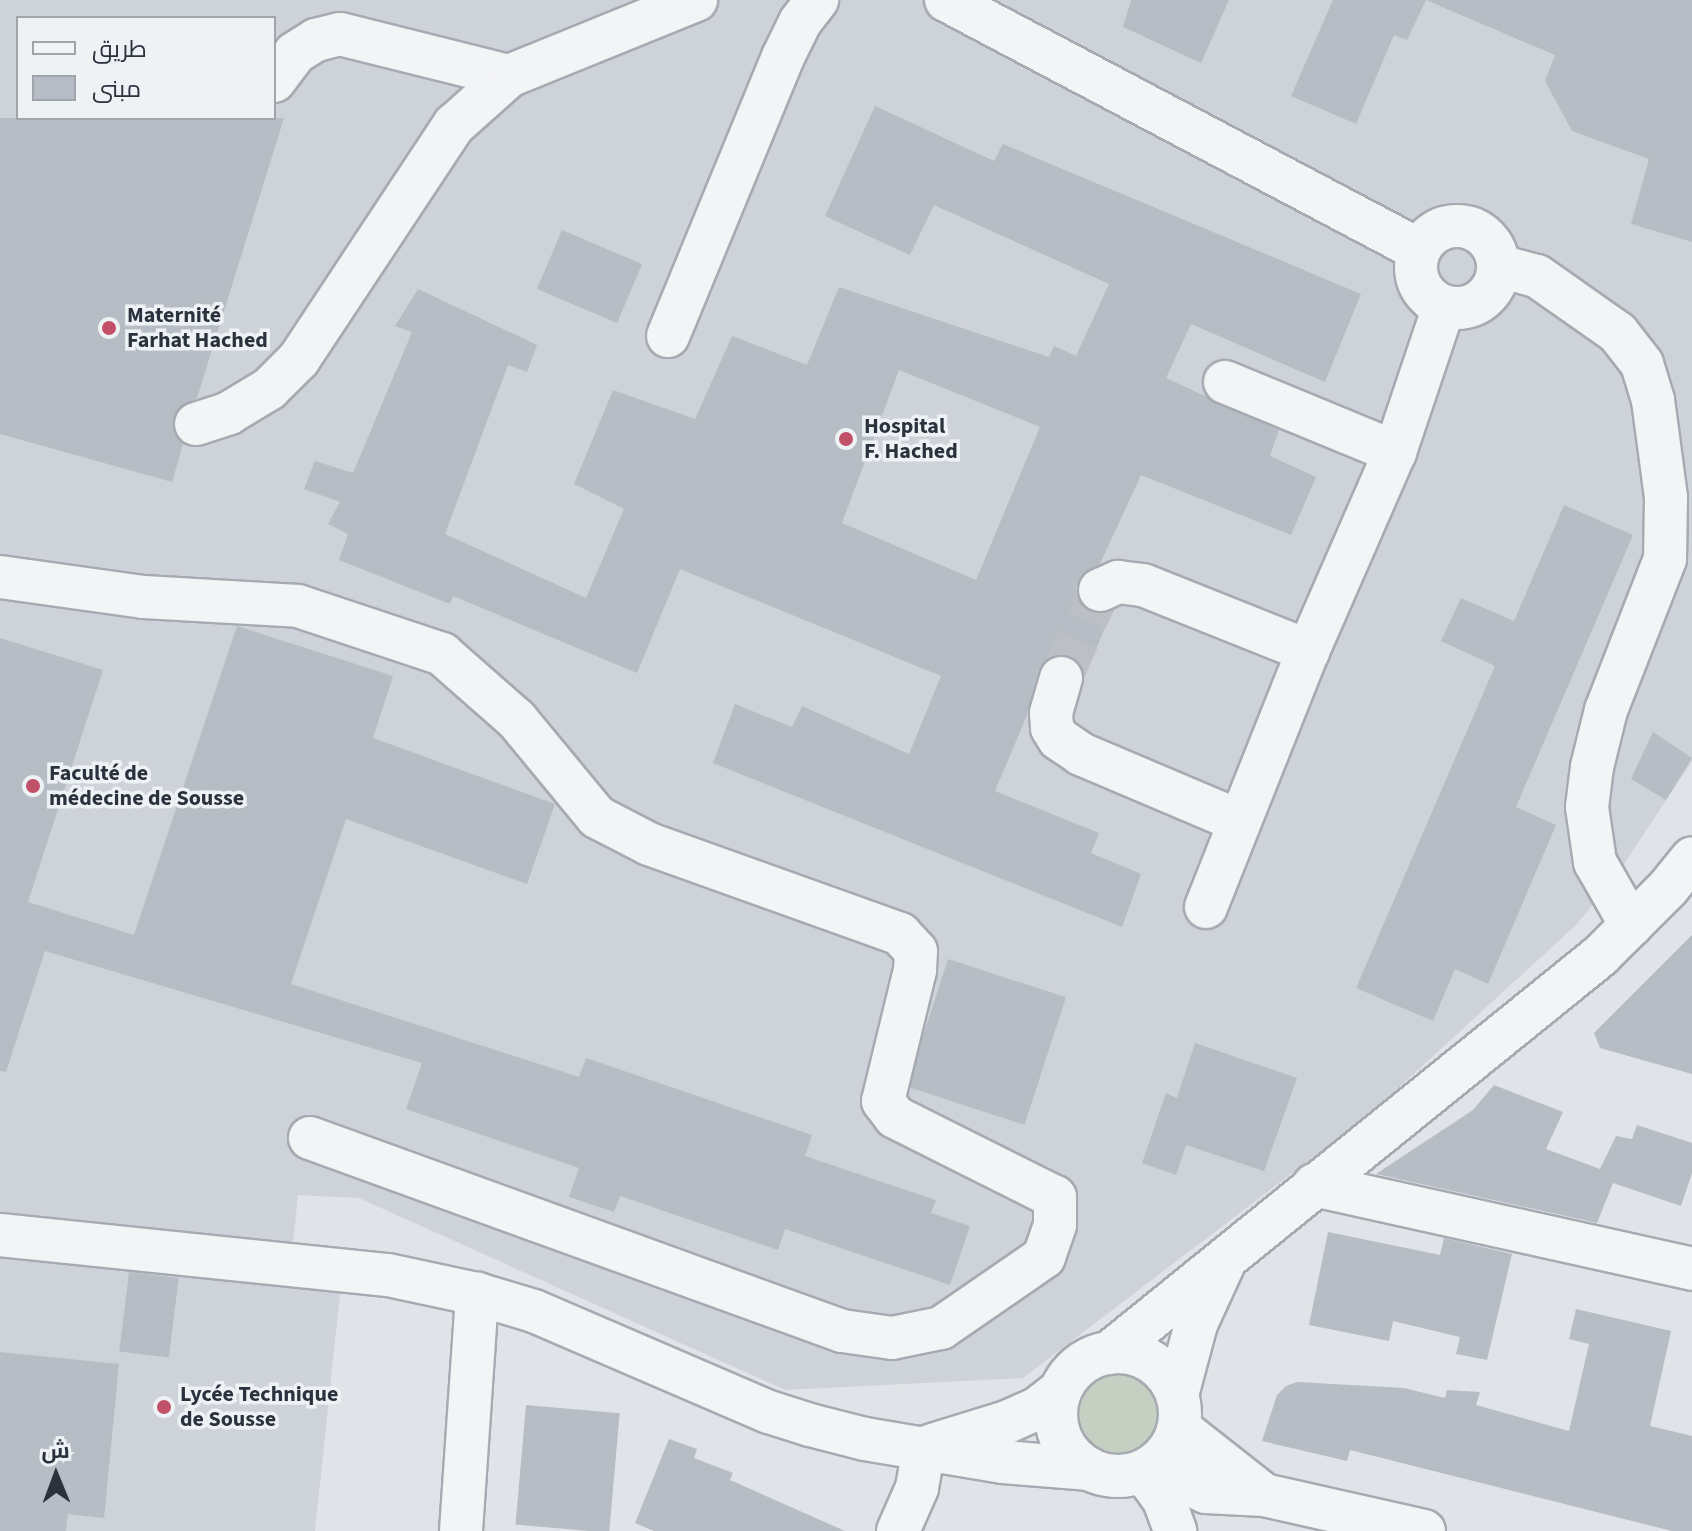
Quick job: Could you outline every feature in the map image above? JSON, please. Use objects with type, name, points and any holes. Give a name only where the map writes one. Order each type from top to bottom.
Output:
[{"type":"street","points":[[196,424],[229,413],[256,397],[292,366],[329,316],[454,125],[509,76],[696,0]]},
{"type":"street","points":[[668,336],[783,57],[800,22],[817,0]]},
{"type":"street","points":[[946,0],[1419,250]]},
{"type":"street","points":[[276,78],[295,53],[316,40],[340,34],[509,76]]},
{"type":"street","points":[[1466,226],[1489,240],[1499,266],[1497,279],[1482,300],[1457,308],[1444,306],[1423,289],[1417,277],[1419,250],[1439,230],[1466,226]]},
{"type":"street","points":[[1499,266],[1537,276],[1618,333],[1642,364],[1653,400],[1666,498],[1665,559],[1606,710],[1592,767],[1587,807],[1595,862],[1631,925]]},
{"type":"street","points":[[1206,907],[1308,651],[1395,452],[1444,306]]},
{"type":"street","points":[[1225,382],[1395,452]]},
{"type":"street","points":[[0,577],[144,597],[298,606],[442,654],[517,720],[597,817],[649,844],[900,934],[916,951],[915,970],[883,1101],[895,1117],[1055,1197],[1055,1225],[1044,1257],[941,1328],[892,1338],[842,1331],[310,1138]]},
{"type":"street","points":[[1100,590],[1118,582],[1143,585],[1308,651]]},
{"type":"street","points":[[1061,678],[1051,713],[1052,728],[1059,739],[1081,754],[1239,821]]},
{"type":"street","points":[[924,1448],[1007,1422],[1038,1408],[1060,1391],[1085,1362],[1109,1353],[1600,956],[1692,858]]},
{"type":"street","points":[[1314,1185],[1692,1269]]},
{"type":"street","points":[[0,1235],[388,1275],[477,1294],[534,1311],[769,1412],[865,1439],[1003,1462],[1090,1469],[1116,1476],[1147,1469],[1169,1450],[1196,1324],[1228,1254]]},
{"type":"street","points":[[461,1531],[477,1294]]},
{"type":"street","points":[[1109,1353],[1144,1357],[1170,1380],[1178,1412],[1264,1495]]},
{"type":"street","points":[[1060,1391],[1057,1427],[1075,1459],[1090,1469]]},
{"type":"street","points":[[898,1531],[917,1488],[924,1448]]},
{"type":"street","points":[[1147,1469],[1206,1492],[1264,1495],[1424,1531]]},
{"type":"street","points":[[1147,1469],[1164,1500],[1175,1531]]},
{"type":"shaded area","name":"Hospital F. Hached","points":[[0,0],[1692,0],[1692,761],[1618,873],[1577,924],[1371,1113],[1023,1378],[785,1390],[359,1198],[298,1195],[293,1242],[0,1212]]},
{"type":"shaded area","name":"Lycée Technique de Sousse","points":[[0,1249],[341,1284],[315,1531],[0,1531]]},
{"type":"green space","points":[[1119,1372],[1135,1375],[1149,1384],[1158,1398],[1161,1414],[1158,1430],[1149,1444],[1135,1453],[1119,1456],[1103,1453],[1089,1444],[1080,1430],[1077,1414],[1080,1398],[1089,1384],[1103,1375]]},
{"type":"building","points":[[1131,0],[1229,0],[1201,63],[1123,27]]},
{"type":"building","points":[[1333,0],[1426,0],[1407,40],[1394,35],[1356,124],[1291,96]]},
{"type":"building","points":[[1426,0],[1692,0],[1692,242],[1631,224],[1649,159],[1572,131],[1545,81],[1555,55]]},
{"type":"building","points":[[875,106],[994,161],[1003,144],[1361,294],[1325,382],[1191,324],[1166,378],[1279,430],[1270,456],[1316,477],[1291,535],[1141,475],[1100,564],[1081,575],[1076,587],[1078,599],[1087,610],[1098,614],[1112,611],[1084,678],[1079,662],[1067,655],[1056,655],[1045,660],[1038,671],[1027,715],[995,791],[1099,833],[1091,853],[1141,874],[1122,927],[713,763],[735,704],[792,727],[802,706],[909,754],[941,676],[680,569],[637,673],[453,596],[450,604],[339,560],[348,534],[328,524],[340,502],[304,489],[315,461],[353,473],[412,332],[395,326],[418,289],[537,345],[527,372],[508,365],[445,534],[586,598],[624,509],[574,484],[613,390],[695,419],[732,336],[807,365],[839,287],[1049,357],[1054,346],[1076,356],[1109,284],[934,205],[910,255],[825,216]],"holes":[[[899,370],[1040,427],[976,580],[842,523]]]},
{"type":"building","name":"Maternité Farhat Hached","points":[[0,118],[284,118],[197,398],[179,408],[173,418],[174,432],[183,444],[172,482],[0,434]]},
{"type":"building","points":[[562,230],[642,264],[617,323],[537,289]]},
{"type":"building","points":[[1564,505],[1633,535],[1516,807],[1556,825],[1488,984],[1455,969],[1433,1021],[1356,988],[1495,666],[1441,641],[1461,598],[1514,621]]},
{"type":"building","points":[[237,626],[393,676],[373,738],[555,804],[527,884],[346,819],[291,984],[579,1077],[586,1058],[812,1135],[805,1156],[936,1200],[931,1213],[970,1226],[950,1285],[785,1229],[778,1250],[620,1196],[614,1212],[569,1197],[579,1168],[406,1109],[422,1063],[45,951],[6,1072],[0,1071],[0,638],[103,670],[28,902],[134,935]]},
{"type":"building","points":[[1653,732],[1692,758],[1666,800],[1631,779]]},
{"type":"building","points":[[1692,935],[1692,1074],[1600,1048],[1594,1033]]},
{"type":"building","points":[[948,959],[1066,997],[1025,1125],[907,1086]]},
{"type":"building","points":[[1195,1043],[1297,1078],[1264,1171],[1186,1145],[1176,1175],[1142,1163],[1166,1093],[1177,1098]]},
{"type":"building","points":[[1494,1085],[1563,1112],[1546,1149],[1600,1169],[1616,1136],[1632,1139],[1637,1125],[1692,1143],[1692,1173],[1681,1206],[1613,1183],[1597,1223],[1376,1174],[1473,1110]]},
{"type":"building","points":[[1328,1232],[1440,1255],[1444,1238],[1512,1254],[1487,1360],[1456,1354],[1460,1337],[1393,1321],[1389,1341],[1309,1325]]},
{"type":"building","points":[[129,1272],[179,1278],[169,1357],[119,1351]]},
{"type":"building","points":[[1576,1309],[1671,1331],[1650,1426],[1692,1436],[1692,1531],[1672,1531],[1350,1450],[1347,1461],[1262,1441],[1277,1395],[1286,1386],[1297,1382],[1404,1388],[1445,1398],[1447,1390],[1480,1392],[1476,1405],[1569,1431],[1589,1344],[1569,1339]]},
{"type":"building","points":[[0,1352],[119,1364],[104,1518],[68,1514],[66,1531],[0,1531]]},
{"type":"building","points":[[526,1405],[620,1413],[609,1531],[516,1525]]},
{"type":"building","points":[[669,1439],[697,1449],[694,1458],[733,1473],[730,1480],[845,1531],[654,1531],[635,1523]]},
{"type":"tunnel","points":[[1061,678],[1100,590]]},
{"type":"place","name":"Maternité Farhat Hached","points":[[109,328]]},
{"type":"place","name":"Hospital F. Hached","points":[[846,439]]},
{"type":"place","name":"Faculté de médecine de Sousse","points":[[33,786]]},
{"type":"place","name":"Lycée Technique de Sousse","points":[[164,1407]]}]
